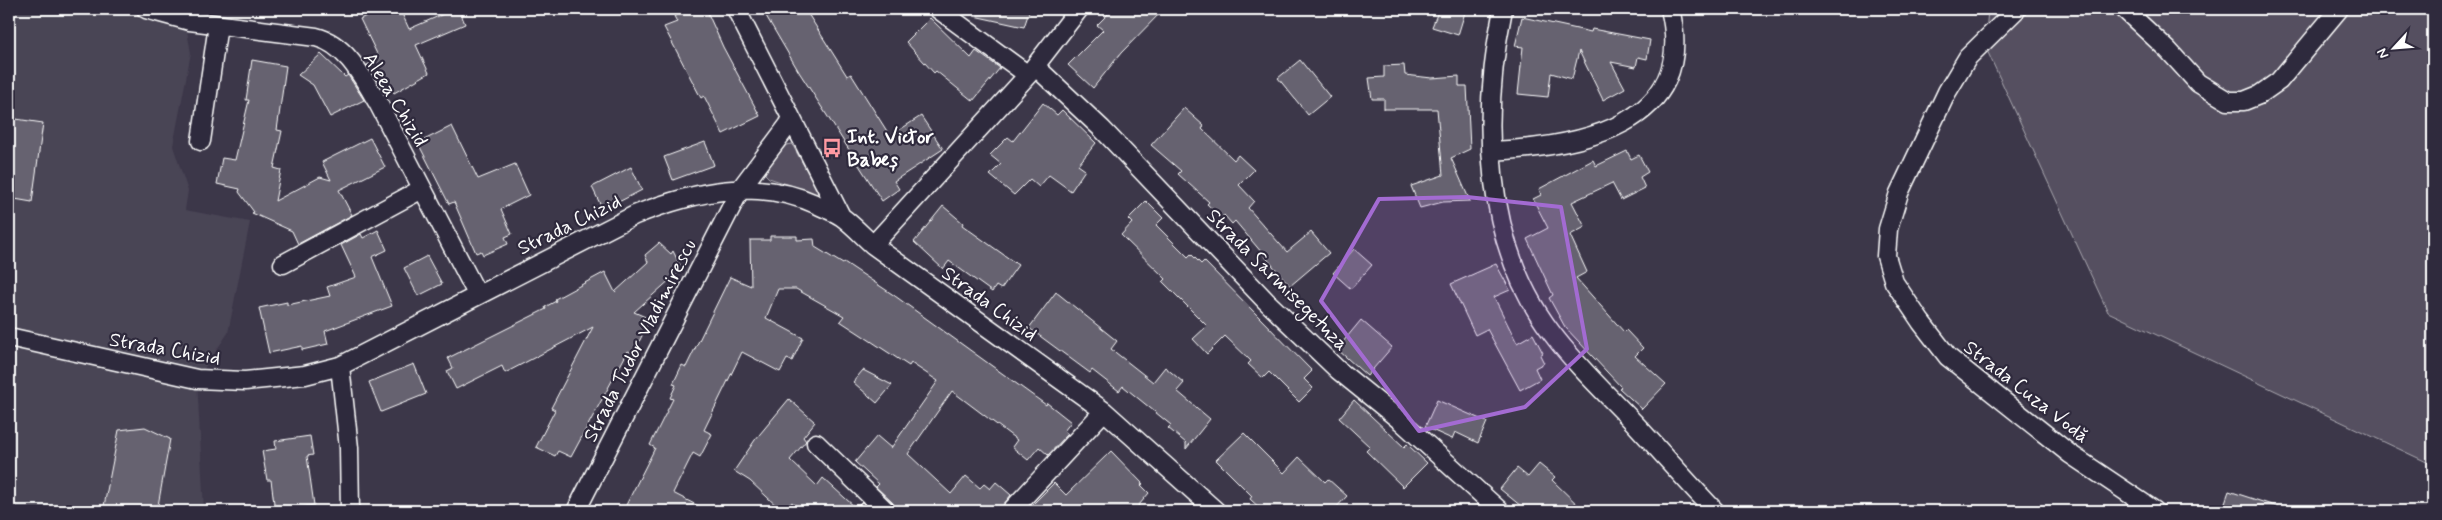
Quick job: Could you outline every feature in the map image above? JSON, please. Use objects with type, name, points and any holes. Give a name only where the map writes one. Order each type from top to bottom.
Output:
[{"type":"street","name":"Aleea Chizid","points":[[146,9],[218,25],[316,37],[328,40],[338,47],[367,84],[476,294]]},
{"type":"street","points":[[736,9],[841,216]]},
{"type":"street","name":"Strada Sarmisegetuza","points":[[938,9],[1032,71],[1102,129],[1266,301],[1338,370],[1401,422],[1500,511]]},
{"type":"street","points":[[873,245],[1032,71],[1079,9]]},
{"type":"street","points":[[1503,9],[1491,110],[1496,201],[1511,252],[1526,290],[1550,331],[1582,369],[1715,511]]},
{"type":"street","points":[[1492,151],[1559,144],[1588,138],[1611,129],[1648,105],[1657,96],[1668,78],[1673,62],[1675,46],[1670,9]]},
{"type":"street","name":"Strada Cuza Vodă","points":[[2017,9],[1968,57],[1947,92],[1899,193],[1888,229],[1886,256],[1894,282],[1948,357],[2070,454],[2155,511]]},
{"type":"street","points":[[2124,9],[2168,50],[2198,83],[2228,101],[2244,101],[2259,95],[2279,81],[2339,9]]},
{"type":"street","points":[[201,140],[218,25]]},
{"type":"street","name":"Strada Tudor Vladimirescu","points":[[576,511],[741,188],[792,120]]},
{"type":"street","name":"Strada Chizid","points":[[9,337],[197,379],[245,381],[305,375],[340,366],[476,294],[636,215],[668,202],[712,191],[741,188],[779,192],[806,200],[841,216],[873,245],[1104,411],[1216,511]]},
{"type":"street","points":[[283,264],[422,189]]},
{"type":"street","points":[[340,366],[349,448],[350,511]]},
{"type":"street","points":[[1011,511],[1104,411]]},
{"type":"street","points":[[816,443],[886,511]]},
{"type":"highlighted area","points":[[1467,197],[1561,207],[1587,349],[1525,407],[1419,431],[1321,301],[1379,199]]},
{"type":"shaded area","points":[[9,9],[117,9],[187,31],[191,53],[173,146],[188,191],[185,210],[250,222],[228,333],[197,379],[204,511],[9,511]]},
{"type":"shaded area","points":[[1988,9],[2433,9],[2433,465],[2108,312],[1985,46]]},
{"type":"shaded area","points":[[792,144],[817,189],[818,192],[816,194],[769,178],[765,174],[767,168],[786,145]]},
{"type":"building","points":[[380,9],[400,9],[409,29],[455,9],[459,9],[465,24],[416,45],[429,73],[394,93],[391,87],[383,90],[367,65],[379,58],[360,19]]},
{"type":"building","points":[[691,9],[706,9],[723,47],[760,116],[723,134],[704,96],[701,98],[664,27],[677,22],[674,16]]},
{"type":"building","points":[[762,9],[805,9],[847,76],[851,74],[890,136],[921,116],[943,149],[894,181],[899,189],[882,201],[799,72]]},
{"type":"building","points":[[974,9],[1030,9],[1024,27],[974,16]]},
{"type":"building","points":[[1113,9],[1164,9],[1121,53],[1093,88],[1068,65],[1103,30],[1097,25]]},
{"type":"building","points":[[1439,9],[1466,9],[1458,35],[1432,27]]},
{"type":"building","points":[[1522,17],[1591,32],[1592,29],[1650,40],[1647,59],[1638,57],[1636,67],[1611,62],[1625,88],[1603,100],[1579,51],[1572,79],[1551,73],[1548,97],[1518,94],[1523,47],[1515,46]]},
{"type":"building","points":[[930,18],[971,58],[976,51],[1000,68],[973,101],[936,71],[934,73],[906,42]]},
{"type":"building","points":[[321,54],[345,77],[348,75],[364,100],[330,117],[313,85],[298,75]]},
{"type":"building","points":[[252,60],[286,66],[277,130],[282,131],[274,168],[281,170],[275,201],[320,177],[331,180],[322,162],[370,138],[385,167],[339,190],[352,215],[298,244],[292,231],[252,213],[254,212],[239,192],[240,189],[217,184],[222,158],[235,160],[249,100],[246,100]]},
{"type":"building","points":[[1300,60],[1330,97],[1308,115],[1278,78]]},
{"type":"building","points":[[1404,65],[1405,75],[1432,78],[1459,76],[1459,86],[1467,86],[1470,149],[1451,158],[1470,201],[1443,202],[1420,208],[1411,186],[1443,175],[1437,109],[1384,109],[1384,99],[1372,99],[1369,78],[1384,77],[1384,66]]},
{"type":"building","points":[[1043,103],[1057,115],[1062,110],[1096,143],[1078,165],[1085,170],[1071,191],[1049,175],[1039,187],[1030,179],[1014,195],[990,175],[1001,164],[990,155],[1008,137],[1013,141]]},
{"type":"building","points":[[1184,108],[1204,126],[1202,129],[1234,160],[1238,155],[1254,170],[1239,185],[1254,201],[1248,208],[1287,252],[1311,232],[1329,253],[1290,286],[1235,221],[1232,224],[1224,215],[1222,218],[1207,204],[1209,202],[1178,174],[1181,171],[1151,145]]},
{"type":"building","points":[[9,118],[43,123],[32,202],[9,198]]},
{"type":"building","points":[[452,126],[478,179],[515,164],[529,195],[501,209],[512,234],[505,237],[508,244],[483,255],[481,251],[476,253],[454,202],[449,204],[418,143]]},
{"type":"building","points":[[705,142],[714,165],[673,180],[664,157]]},
{"type":"building","points":[[1627,151],[1631,159],[1639,155],[1648,172],[1640,177],[1645,188],[1621,200],[1612,183],[1572,202],[1585,227],[1570,235],[1587,272],[1576,278],[1624,332],[1626,330],[1643,348],[1635,356],[1666,384],[1642,409],[1619,388],[1621,387],[1565,327],[1549,298],[1553,295],[1527,239],[1548,228],[1533,199],[1541,195],[1539,189],[1593,160],[1596,166]]},
{"type":"building","points":[[631,167],[642,190],[603,210],[592,187]]},
{"type":"building","points":[[1146,201],[1163,218],[1156,225],[1188,257],[1191,254],[1201,264],[1204,261],[1312,371],[1304,379],[1313,388],[1299,402],[1269,372],[1263,378],[1248,364],[1251,361],[1225,336],[1207,354],[1193,339],[1207,326],[1163,282],[1166,279],[1121,235],[1132,223],[1128,219]]},
{"type":"building","points":[[943,206],[963,223],[962,225],[1018,265],[1001,289],[996,286],[992,292],[949,261],[943,269],[914,242]]},
{"type":"building","points":[[378,230],[387,250],[372,257],[392,306],[325,331],[328,344],[302,350],[302,346],[269,353],[259,308],[287,302],[287,305],[330,296],[327,287],[356,277],[341,245],[361,234],[363,238]]},
{"type":"building","points":[[770,236],[797,236],[797,240],[814,239],[815,247],[843,264],[844,262],[895,296],[1071,422],[1064,431],[1068,434],[1048,455],[1039,447],[1028,460],[1012,447],[1017,440],[952,391],[908,454],[951,494],[966,476],[980,488],[984,484],[990,489],[996,482],[1011,495],[999,511],[896,511],[893,503],[876,487],[879,484],[855,462],[877,436],[891,448],[938,381],[911,363],[909,366],[840,321],[844,316],[796,289],[778,289],[766,318],[803,338],[792,361],[787,359],[780,372],[742,352],[704,430],[712,434],[700,457],[693,453],[673,493],[708,511],[623,511],[655,448],[650,445],[673,399],[670,398],[676,385],[673,384],[682,365],[686,367],[730,277],[751,286],[750,240],[770,240]]},
{"type":"building","points":[[659,243],[671,254],[673,251],[682,269],[634,312],[650,319],[632,353],[628,351],[571,457],[558,451],[555,456],[536,447],[555,410],[551,408],[593,327],[505,373],[502,366],[456,389],[447,371],[453,368],[448,358],[546,309],[545,307],[556,301],[555,299],[605,272],[615,292],[648,262],[645,255]]},
{"type":"building","points":[[1354,249],[1372,265],[1351,289],[1333,273]]},
{"type":"building","points":[[427,256],[442,284],[418,296],[404,268]]},
{"type":"building","points":[[1496,264],[1510,290],[1494,297],[1517,343],[1533,334],[1543,353],[1540,355],[1544,363],[1535,368],[1540,379],[1520,390],[1487,329],[1475,335],[1451,284]]},
{"type":"building","points":[[1056,292],[1117,341],[1111,349],[1153,382],[1165,367],[1184,383],[1177,391],[1210,419],[1186,449],[1186,443],[1168,428],[1171,425],[1123,386],[1119,391],[1092,370],[1090,373],[1029,328]]},
{"type":"building","points":[[1361,320],[1392,347],[1367,376],[1337,349]]},
{"type":"building","points":[[414,364],[426,394],[381,412],[369,382]]},
{"type":"building","points":[[863,370],[892,385],[877,403],[853,382]]},
{"type":"building","points":[[789,399],[815,422],[803,437],[806,441],[790,460],[817,486],[823,478],[856,508],[862,502],[871,511],[802,511],[792,502],[782,511],[750,481],[734,471],[755,440]]},
{"type":"building","points":[[1354,400],[1404,447],[1407,444],[1427,463],[1403,487],[1366,451],[1370,447],[1339,418]]},
{"type":"building","points":[[1437,400],[1487,422],[1478,443],[1455,432],[1452,439],[1425,427]]},
{"type":"building","points":[[145,427],[170,439],[157,511],[103,511],[119,430]]},
{"type":"building","points":[[1244,433],[1284,473],[1299,457],[1325,482],[1328,479],[1347,496],[1333,511],[1263,511],[1250,499],[1252,496],[1216,460]]},
{"type":"building","points":[[310,436],[313,455],[307,456],[314,505],[275,511],[271,480],[267,480],[262,451],[276,449],[275,441]]},
{"type":"building","points":[[1111,451],[1143,484],[1141,485],[1149,493],[1134,511],[1026,511],[1054,483],[1066,495]]},
{"type":"building","points":[[1539,464],[1555,477],[1552,480],[1584,511],[1527,511],[1500,489],[1517,468],[1528,477]]},
{"type":"building","points":[[2229,491],[2281,508],[2281,511],[2222,511]]},
{"type":"place","name":"Int. Victor Babeș","points":[[832,148]]}]
